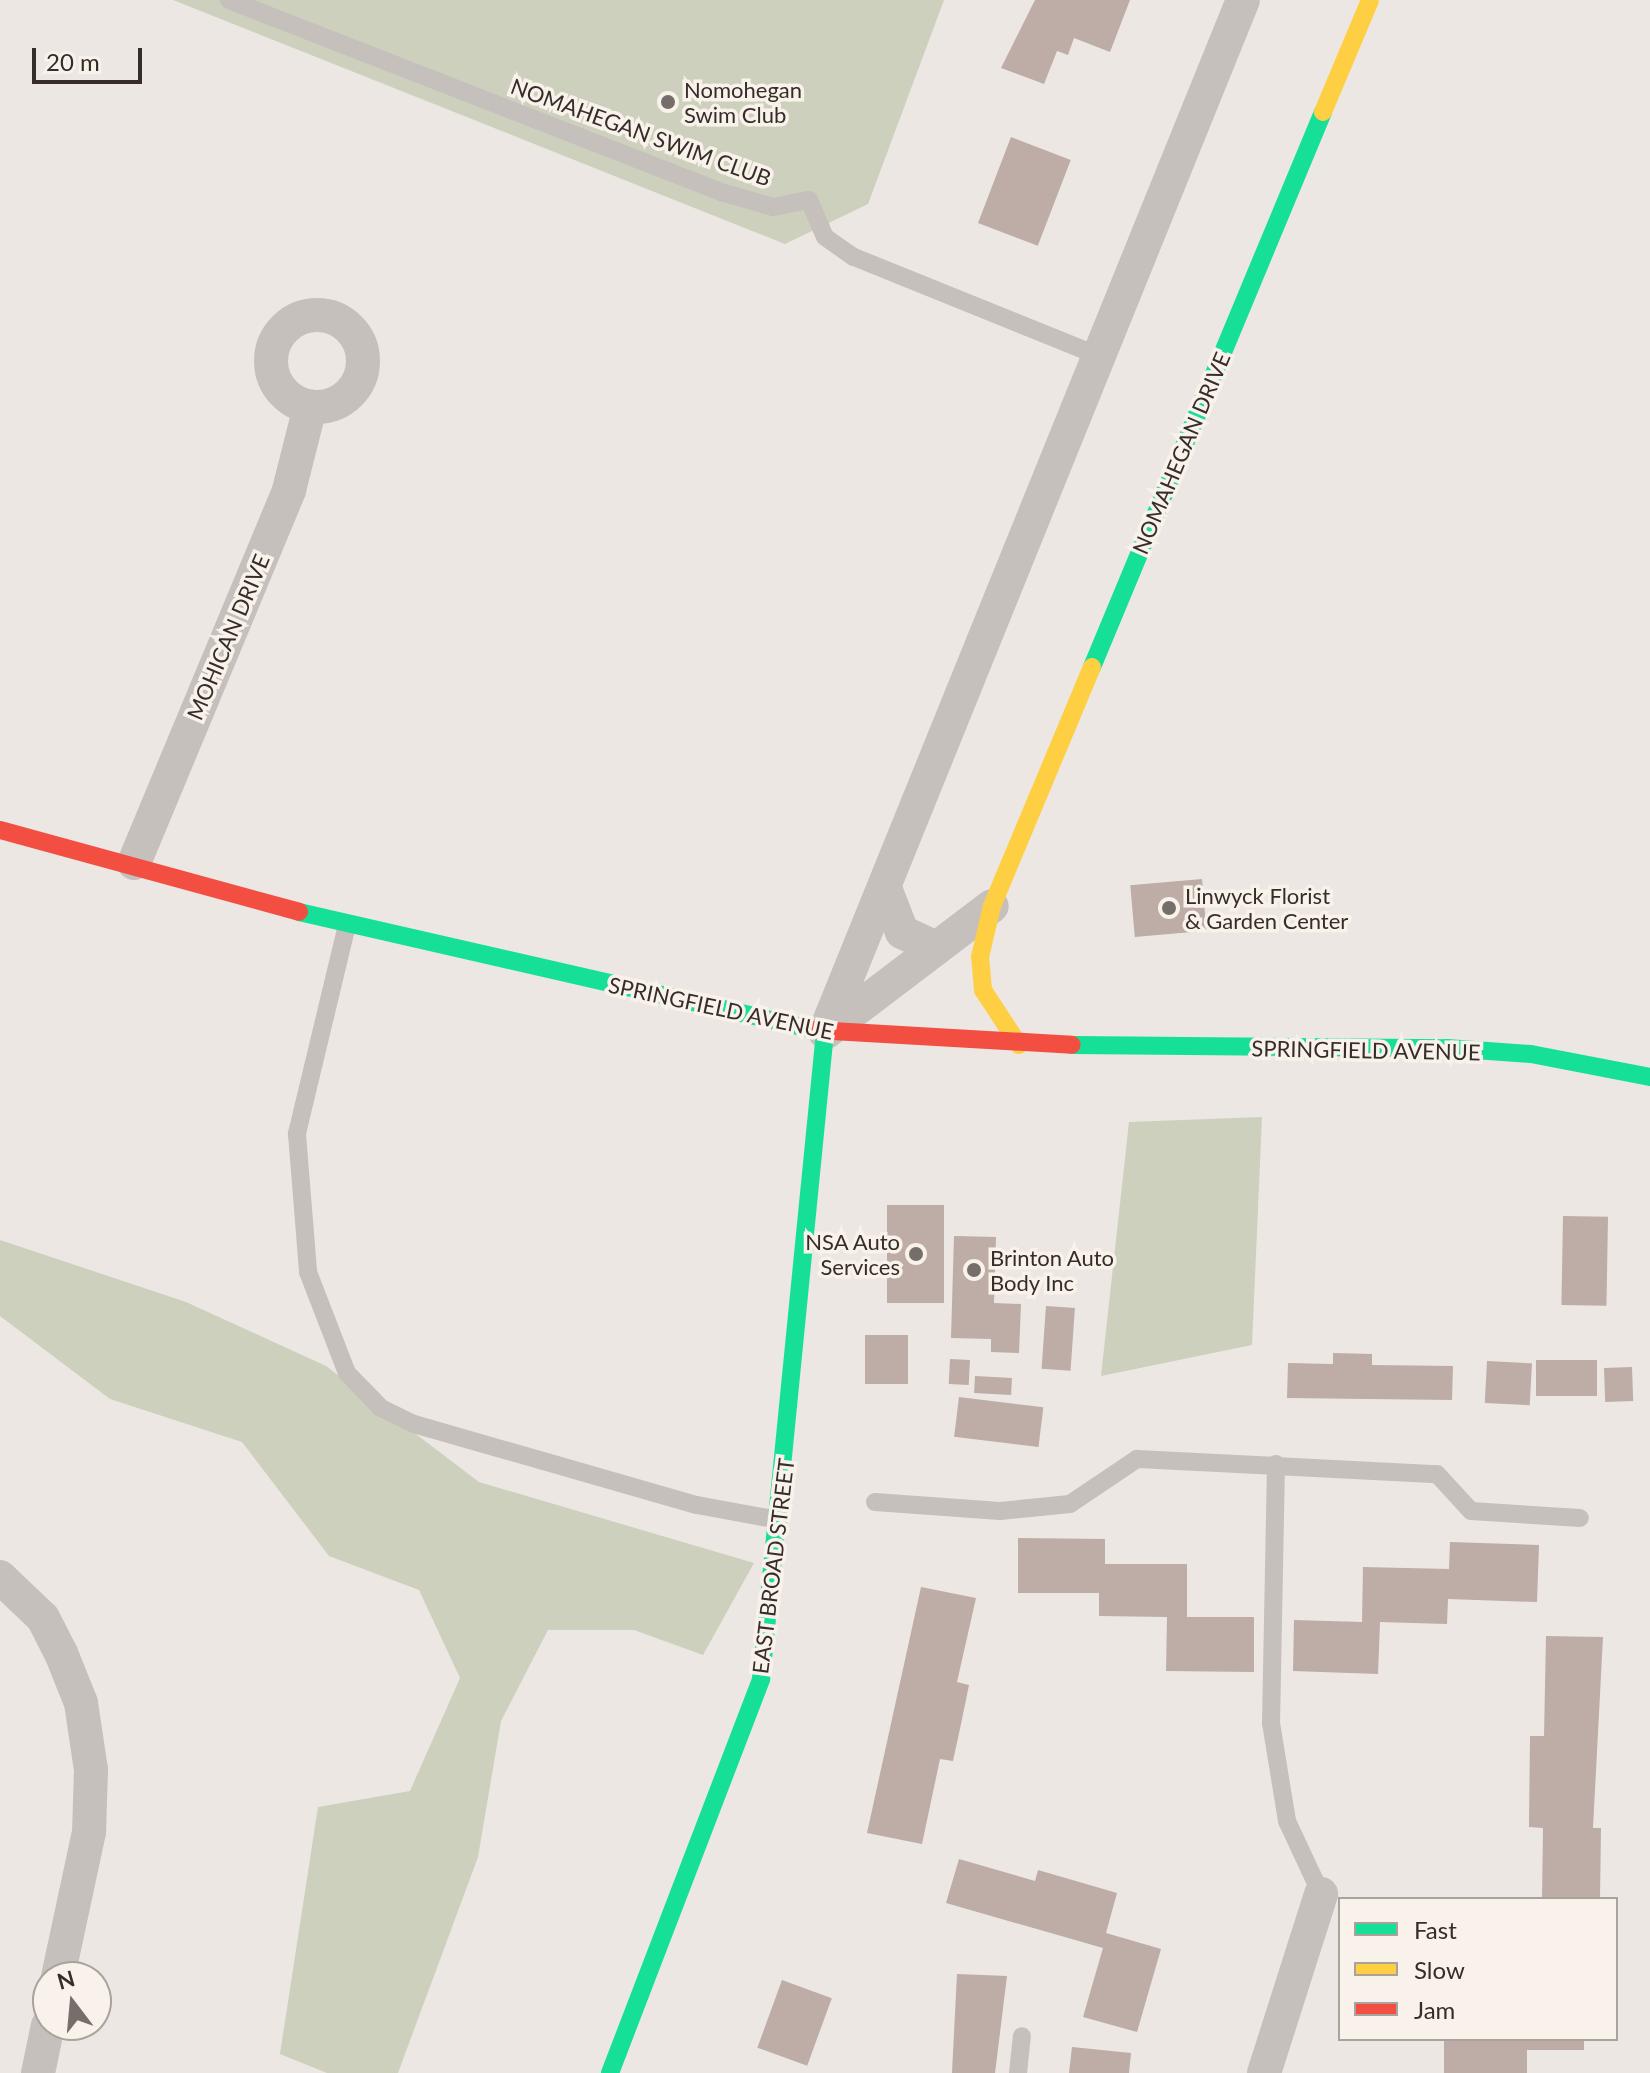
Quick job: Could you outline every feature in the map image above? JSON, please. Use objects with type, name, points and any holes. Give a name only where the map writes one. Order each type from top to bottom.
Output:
[{"type":"street","points":[[825,1032],[1243,0]]},
{"type":"street","name":"NOMAHEGAN DRIVE","points":[[1019,1045],[983,990],[980,957],[992,906],[1370,0]]},
{"type":"street","name":"MOHICAN DRIVE","points":[[134,863],[289,490],[310,407]]},
{"type":"street","name":"SPRINGFIELD AVENUE","points":[[0,830],[134,863],[347,925],[825,1032],[1019,1045],[1447,1048],[1531,1054],[1650,1077]]},
{"type":"street","points":[[885,888],[902,932],[937,948]]},
{"type":"street","name":"NOMAHEGAN DRIVE","points":[[825,1032],[992,906]]},
{"type":"street","name":"EAST BROAD STREET","points":[[610,2073],[761,1679],[782,1520],[825,1032]]},
{"type":"street","points":[[0,1577],[43,1618],[81,1703],[91,1770],[89,1832],[61,1961]]},
{"type":"street","points":[[1264,2073],[1321,1894]]},
{"type":"street","points":[[38,2073],[45,2041]]},
{"type":"lane","name":"NOMAHEGAN SWIM CLUB","points":[[229,0],[721,192],[773,207],[809,200],[825,237],[854,257],[1099,356]]},
{"type":"lane","points":[[347,925],[297,1134],[308,1272],[347,1373],[381,1408],[414,1424],[697,1505],[782,1520]]},
{"type":"lane","points":[[875,1502],[1000,1511],[1070,1504],[1137,1459],[1437,1474],[1471,1511],[1580,1518]]},
{"type":"lane","points":[[1276,1464],[1271,1723],[1287,1821],[1321,1894]]},
{"type":"lane","points":[[1018,2073],[1022,2036]]},
{"type":"green space","name":"Nomohegan Swim Club","points":[[173,0],[944,0],[868,204],[785,244]]},
{"type":"green space","points":[[1262,1117],[1252,1345],[1101,1376],[1129,1122]]},
{"type":"green space","points":[[0,1240],[186,1302],[326,1366],[479,1482],[754,1563],[703,1655],[634,1630],[548,1630],[501,1721],[478,1857],[398,2073],[327,2073],[280,2054],[318,1807],[410,1791],[460,1678],[419,1590],[329,1556],[242,1442],[110,1399],[0,1316]]},
{"type":"building","points":[[1035,0],[1130,0],[1110,52],[1074,38],[1068,55],[1057,51],[1044,84],[1001,68]]},
{"type":"building","points":[[1011,137],[1071,160],[1038,246],[978,223]]},
{"type":"building","name":"Linwyck Florist & Garden Center","points":[[1202,879],[1207,931],[1135,937],[1130,885]]},
{"type":"building","name":"NSA Auto Services","points":[[887,1205],[944,1205],[944,1303],[887,1303]]},
{"type":"building","points":[[1563,1216],[1608,1217],[1606,1306],[1561,1305]]},
{"type":"building","name":"Brinton Auto Body Inc","points":[[954,1236],[996,1237],[994,1303],[1021,1304],[1019,1353],[991,1352],[991,1339],[951,1338]]},
{"type":"building","points":[[1046,1306],[1075,1308],[1071,1371],[1042,1369]]},
{"type":"building","points":[[865,1335],[908,1335],[908,1384],[865,1384]]},
{"type":"building","points":[[1333,1353],[1372,1354],[1372,1365],[1453,1366],[1452,1400],[1287,1398],[1288,1363],[1333,1364]]},
{"type":"building","points":[[950,1359],[970,1360],[969,1385],[949,1384]]},
{"type":"building","points":[[1536,1360],[1597,1360],[1597,1396],[1536,1396]]},
{"type":"building","points":[[1487,1361],[1532,1363],[1530,1405],[1485,1403]]},
{"type":"building","points":[[1632,1367],[1633,1401],[1605,1402],[1604,1368]]},
{"type":"building","points":[[975,1376],[1012,1378],[1011,1395],[974,1393]]},
{"type":"building","points":[[959,1397],[1043,1407],[1038,1447],[954,1437]]},
{"type":"building","points":[[1018,1538],[1105,1539],[1105,1564],[1187,1564],[1187,1617],[1254,1617],[1254,1672],[1166,1671],[1167,1617],[1099,1616],[1099,1593],[1018,1593]]},
{"type":"building","points":[[1450,1542],[1539,1545],[1537,1602],[1448,1599],[1447,1624],[1380,1622],[1378,1674],[1293,1671],[1294,1620],[1362,1622],[1363,1567],[1449,1569]]},
{"type":"building","points":[[921,1587],[976,1598],[957,1682],[969,1685],[953,1761],[940,1759],[922,1844],[867,1833]]},
{"type":"building","points":[[1546,1636],[1603,1637],[1593,1828],[1601,1828],[1600,1897],[1542,1897],[1543,1828],[1529,1827],[1530,1736],[1544,1736]]},
{"type":"building","points":[[959,1859],[1035,1881],[1038,1870],[1117,1893],[1106,1933],[1161,1949],[1137,2032],[1083,2017],[1103,1948],[946,1903]]},
{"type":"building","points":[[957,1974],[1007,1976],[995,2073],[952,2073]]},
{"type":"building","points":[[782,1980],[832,1998],[807,2066],[757,2048]]},
{"type":"building","points":[[1444,2041],[1584,2041],[1584,2050],[1527,2050],[1527,2073],[1444,2073]]},
{"type":"building","points":[[1072,2047],[1131,2053],[1129,2073],[1069,2073]]},
{"type":"traffic: fast","points":[[1092,667],[1323,112]]},
{"type":"traffic: fast","points":[[299,912],[815,1030]]},
{"type":"traffic: fast","points":[[610,2073],[761,1679],[825,1032]]},
{"type":"traffic: fast","points":[[1072,1045],[1447,1048],[1531,1054],[1650,1077]]},
{"type":"traffic: slow","points":[[1323,112],[1370,0]]},
{"type":"traffic: slow","points":[[1019,1045],[983,990],[980,957],[992,906],[1092,667]]},
{"type":"traffic: jam","points":[[0,830],[299,912]]},
{"type":"traffic: jam","points":[[815,1030],[1072,1045]]},
{"type":"place","name":"Nomohegan Swim Club","points":[[668,102]]},
{"type":"place","name":"Linwyck Florist & Garden Center","points":[[1169,908]]},
{"type":"place","name":"NSA Auto Services","points":[[916,1254]]},
{"type":"place","name":"Brinton Auto Body Inc","points":[[974,1270]]}]
